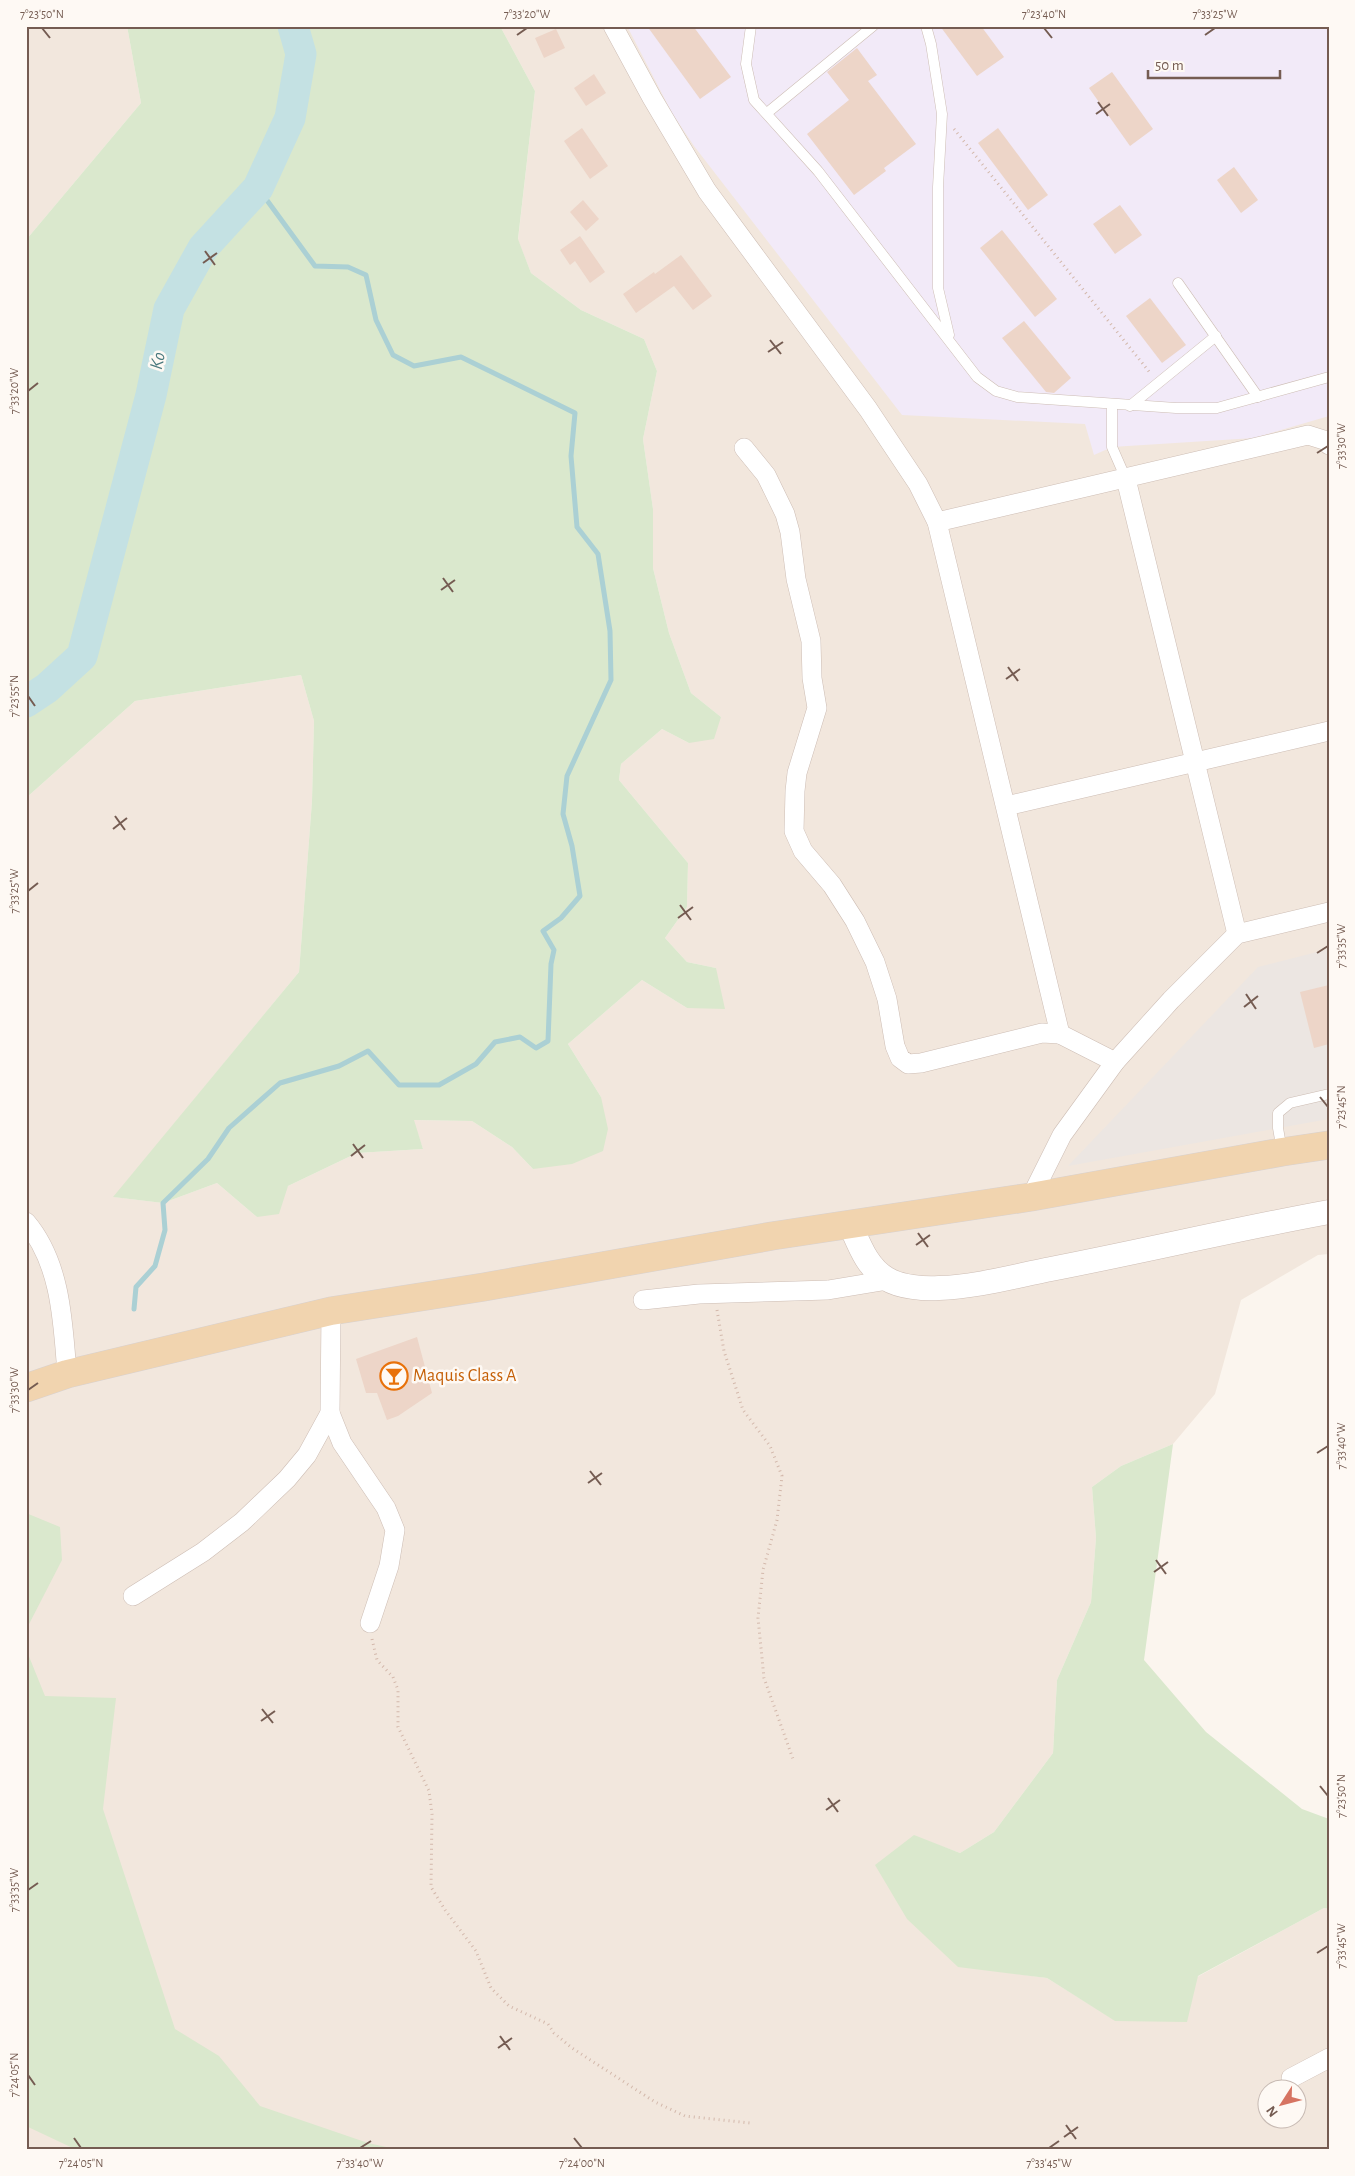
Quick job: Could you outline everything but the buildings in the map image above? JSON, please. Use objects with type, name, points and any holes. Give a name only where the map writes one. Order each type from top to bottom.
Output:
[{"type":"main road","points":[[26,1388],[67,1374],[331,1311],[484,1287],[772,1236],[1031,1197],[1329,1145]]},
{"type":"street","points":[[613,26],[652,98],[707,191],[868,409],[918,484],[937,522],[1060,1034]]},
{"type":"street","points":[[937,522],[1308,435],[1322,438],[1329,445]]},
{"type":"street","points":[[744,448],[766,475],[785,514],[790,532],[796,579],[811,641],[812,678],[817,708],[797,773],[794,791],[794,831],[803,851],[832,885],[855,921],[874,962],[887,999],[895,1046],[900,1058],[908,1064],[921,1063],[1042,1033],[1060,1034],[1115,1062]]},
{"type":"street","points":[[1126,479],[1237,934]]},
{"type":"street","points":[[1006,806],[1329,731]]},
{"type":"street","points":[[1031,1197],[1062,1135],[1115,1062],[1170,1000],[1237,934],[1329,912]]},
{"type":"street","points":[[643,1300],[715,1294],[828,1290],[888,1280],[919,1287],[939,1288],[976,1283],[1108,1258],[1246,1227],[1329,1212]]},
{"type":"street","points":[[26,1222],[36,1234],[61,1303],[67,1374]]},
{"type":"street","points":[[850,1224],[872,1268],[888,1280]]},
{"type":"street","points":[[331,1311],[330,1413],[342,1443],[386,1508],[395,1530],[389,1566],[370,1623]]},
{"type":"street","points":[[133,1596],[203,1552],[265,1502],[307,1455],[330,1413]]},
{"type":"street","points":[[1291,2078],[1329,2058]]},
{"type":"lane","points":[[751,26],[746,64],[754,100],[818,171],[977,377],[996,391],[1017,397],[1130,406],[1217,408],[1329,378]]},
{"type":"lane","points":[[767,113],[873,26]]},
{"type":"lane","points":[[926,26],[931,44],[942,114],[938,187],[938,288],[949,339]]},
{"type":"lane","points":[[1178,283],[1258,397]]},
{"type":"lane","points":[[1130,406],[1216,336]]},
{"type":"lane","points":[[1112,404],[1112,446],[1126,479]]},
{"type":"lane","points":[[1282,1152],[1278,1128],[1278,1113],[1290,1103],[1329,1094]]},
{"type":"path","points":[[942,114],[1158,383]]},
{"type":"path","points":[[715,1294],[724,1352],[743,1410],[770,1446],[782,1476],[777,1520],[763,1570],[758,1618],[764,1678],[793,1759]]},
{"type":"path","points":[[370,1623],[377,1660],[393,1677],[398,1690],[398,1727],[429,1791],[432,1814],[430,1887],[476,1951],[491,1988],[509,2006],[548,2024],[554,2033],[572,2048],[655,2102],[685,2116],[750,2123]]},
{"type":"shaded area","points":[[26,26],[127,26],[141,103],[26,240]]},
{"type":"shaded area","points":[[500,26],[1329,26],[1329,1254],[1318,1255],[1241,1300],[1215,1394],[1173,1444],[1121,1466],[1092,1487],[1096,1538],[1091,1602],[1057,1680],[1053,1753],[994,1832],[960,1853],[914,1836],[1011,1973],[1047,1978],[1116,2021],[1324,1908],[1329,1909],[1329,2150],[26,2150],[26,798],[135,701],[301,675],[314,721],[312,801],[299,972],[114,1197],[163,1203],[217,1183],[257,1217],[288,1186],[357,1153],[423,1149],[413,1120],[472,1121],[512,1147],[533,1169],[601,1097],[568,1044],[642,980],[687,1008],[716,968],[687,962],[665,938],[687,907],[688,863],[619,780],[621,764],[662,729],[689,743],[721,717],[691,693],[669,633],[653,568],[653,509],[643,439],[657,371],[644,339],[581,310],[531,273],[518,240],[535,91]]},
{"type":"shaded area","points":[[627,26],[1329,26],[1329,416],[1254,438],[1112,447],[1094,455],[1085,424],[902,415],[694,146],[672,113]]},
{"type":"shaded area","points":[[1329,949],[1329,1119],[1068,1166],[1258,967]]},
{"type":"green space","points":[[127,26],[500,26],[535,91],[518,239],[531,273],[581,310],[644,339],[657,371],[643,439],[653,509],[653,568],[669,633],[691,693],[721,717],[714,739],[689,743],[662,729],[621,764],[619,780],[688,863],[687,907],[665,938],[687,962],[716,968],[725,1009],[687,1008],[642,980],[568,1044],[601,1097],[608,1129],[603,1151],[572,1164],[533,1169],[512,1147],[472,1121],[414,1120],[423,1149],[357,1153],[288,1186],[279,1214],[257,1217],[217,1183],[163,1203],[113,1197],[299,972],[312,801],[314,721],[301,675],[135,701],[26,798],[26,240],[141,103]]},
{"type":"green space","points":[[1173,1444],[1144,1660],[1206,1732],[1302,1809],[1329,1819],[1329,1909],[1324,1908],[1198,1976],[1187,2022],[1115,2021],[1047,1978],[958,1967],[907,1919],[875,1865],[914,1835],[960,1853],[994,1832],[1053,1753],[1057,1680],[1091,1602],[1096,1538],[1092,1487],[1121,1466]]},
{"type":"green space","points":[[26,1513],[60,1527],[62,1560],[26,1630]]},
{"type":"green space","points":[[26,1649],[45,1696],[116,1698],[103,1809],[175,2029],[219,2056],[260,2106],[368,2143],[400,2150],[77,2150],[26,2126]]},
{"type":"waterway","name":"Ko","points":[[26,702],[47,688],[82,656],[151,395],[169,309],[203,248],[258,188],[290,118],[301,54],[293,26]]},
{"type":"waterway","points":[[134,1309],[136,1287],[155,1266],[165,1230],[163,1203],[208,1159],[229,1128],[280,1083],[339,1066],[368,1051],[399,1085],[439,1085],[476,1064],[495,1042],[520,1037],[536,1048],[548,1041],[551,964],[554,950],[543,931],[561,918],[580,896],[572,846],[563,814],[567,776],[611,680],[610,631],[598,554],[577,527],[571,456],[575,413],[461,357],[414,366],[393,355],[376,320],[366,275],[348,267],[315,266],[258,188]]},
{"type":"place","name":"Maquis Class A","points":[[394,1376]]}]
